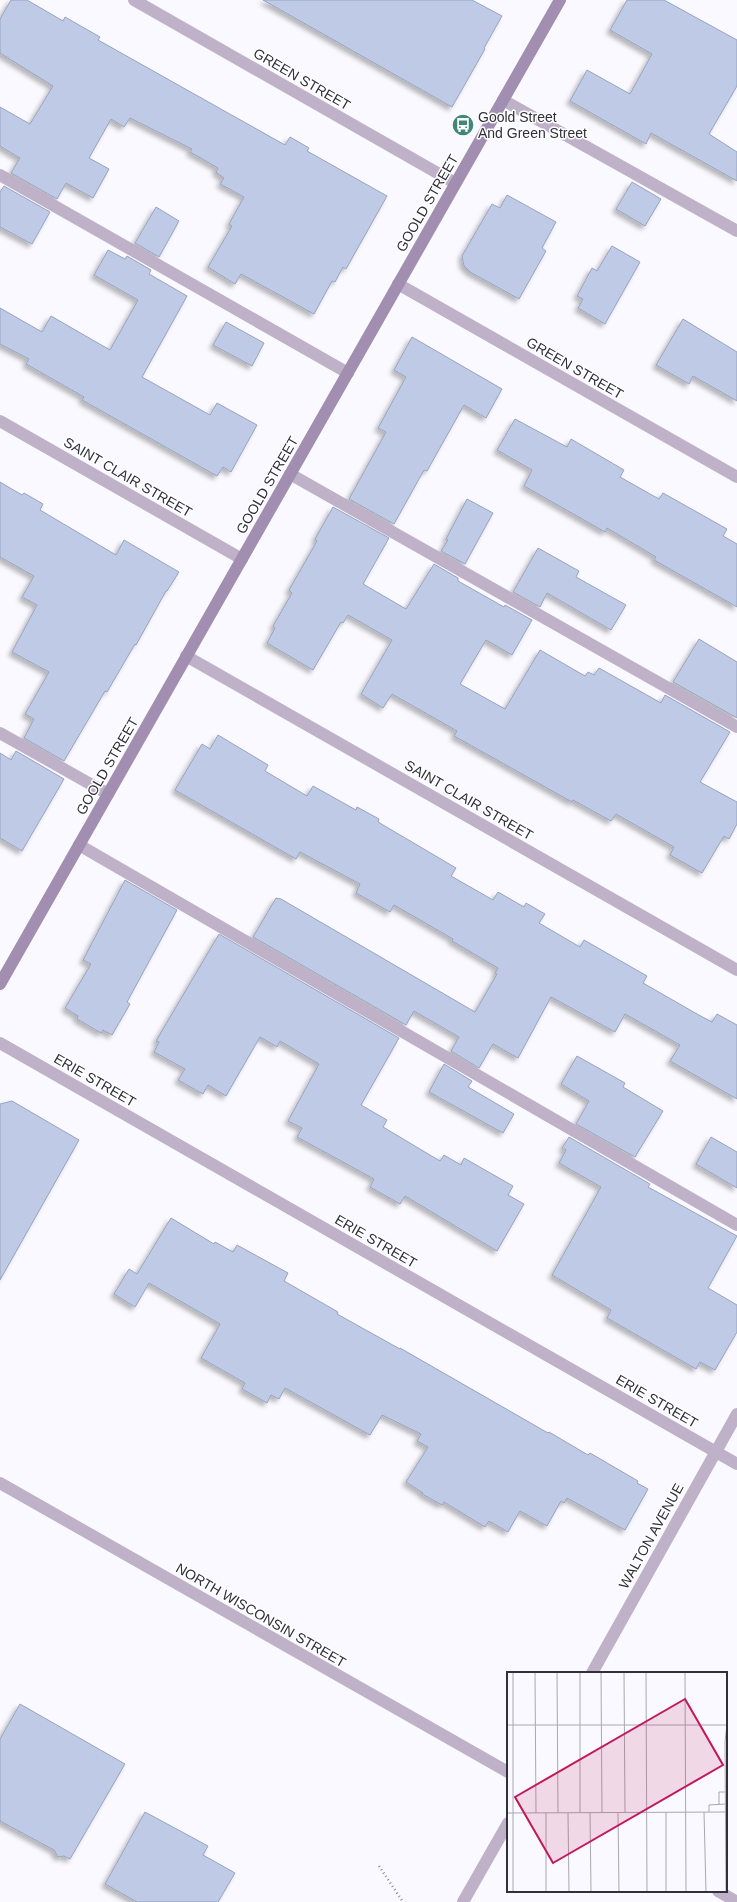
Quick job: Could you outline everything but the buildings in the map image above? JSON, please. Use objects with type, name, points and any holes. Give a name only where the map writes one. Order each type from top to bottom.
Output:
[{"type":"street","name":"GREEN STREET","points":[[134,0],[456,183]]},
{"type":"street","name":"GOOLD STREET","points":[[0,984],[560,0]]},
{"type":"street","points":[[503,100],[737,232]]},
{"type":"street","points":[[0,175],[348,373]]},
{"type":"street","name":"GREEN STREET","points":[[398,284],[737,477]]},
{"type":"street","name":"SAINT CLAIR STREET","points":[[0,421],[242,559]]},
{"type":"street","points":[[290,474],[737,727]]},
{"type":"street","name":"SAINT CLAIR STREET","points":[[186,656],[737,970]]},
{"type":"street","points":[[0,733],[108,794]]},
{"type":"street","points":[[79,845],[737,1225]]},
{"type":"street","name":"ERIE STREET","points":[[0,1044],[737,1464]]},
{"type":"street","name":"WALTON AVENUE","points":[[593,1672],[737,1414]]},
{"type":"street","name":"NORTH WISCONSIN STREET","points":[[0,1483],[507,1771]]},
{"type":"street","points":[[463,1902],[507,1825]]},
{"type":"street","points":[[720,1892],[737,1902]]},
{"type":"path","points":[[379,1866],[403,1902]]},
{"type":"place","name":"Goold Street And Green Street","points":[[463,125]]}]
